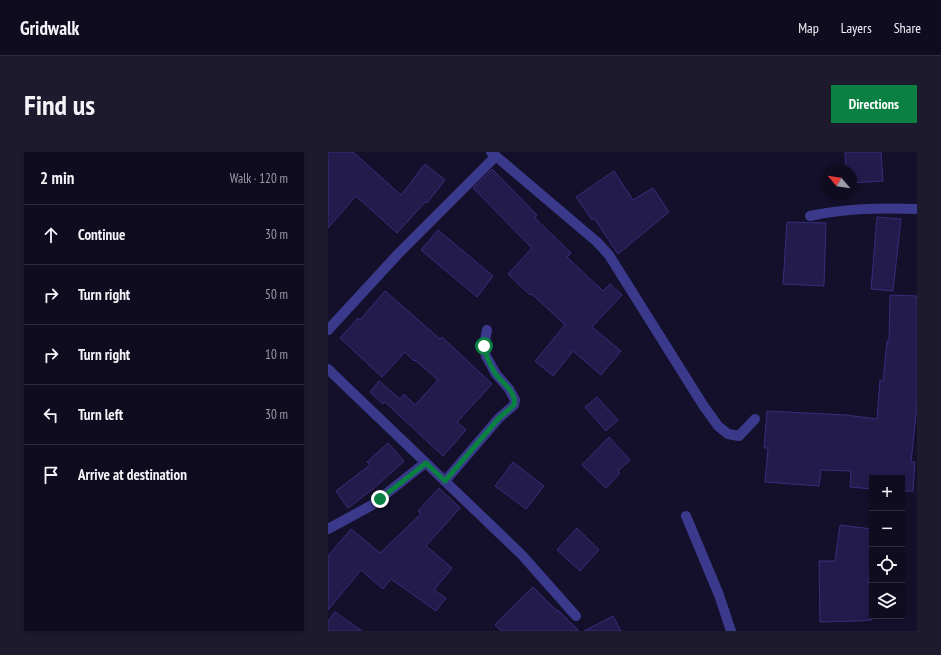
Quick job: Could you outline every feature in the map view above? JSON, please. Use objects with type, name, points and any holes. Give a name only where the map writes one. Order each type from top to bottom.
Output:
[{"type":"street","points":[[328,330],[493,154],[597,242],[609,255],[703,405],[718,426],[728,434],[739,436],[755,419]]},
{"type":"street","points":[[810,216],[845,210],[880,208],[917,209]]},
{"type":"street","points":[[445,481],[499,418],[514,405],[515,400],[509,389],[496,374],[486,356],[484,346],[487,330]]},
{"type":"street","points":[[328,370],[522,555],[576,616]]},
{"type":"street","points":[[328,529],[372,505],[426,463]]},
{"type":"street","points":[[686,516],[719,595],[731,631]]},
{"type":"building","points":[[328,152],[353,152],[401,195],[425,164],[445,180],[427,203],[426,201],[397,233],[356,196],[328,228]]},
{"type":"building","points":[[845,152],[881,152],[883,181],[857,183],[857,164],[846,164]]},
{"type":"building","points":[[492,169],[537,215],[535,218],[571,253],[567,257],[603,291],[610,284],[622,295],[592,327],[621,351],[601,375],[573,351],[553,376],[535,361],[565,325],[508,274],[532,248],[473,188]]},
{"type":"building","points":[[614,171],[633,200],[653,188],[669,212],[618,254],[594,218],[592,220],[576,197]]},
{"type":"building","points":[[877,217],[901,219],[893,291],[871,289]]},
{"type":"building","points":[[787,222],[826,223],[824,286],[783,284]]},
{"type":"building","points":[[438,230],[493,276],[477,297],[421,250]]},
{"type":"building","points":[[385,291],[440,339],[442,337],[492,384],[457,422],[466,430],[443,456],[385,402],[383,404],[370,392],[379,381],[400,399],[404,394],[415,405],[438,380],[405,352],[382,377],[340,338],[358,318],[360,320]]},
{"type":"building","points":[[890,295],[917,296],[917,406],[911,462],[915,462],[913,491],[905,491],[905,475],[869,475],[869,489],[850,487],[851,471],[821,470],[819,486],[765,482],[768,448],[764,448],[767,411],[846,415],[877,419],[880,380],[883,381],[887,341],[889,342]]},
{"type":"building","points":[[597,397],[618,420],[606,431],[585,407]]},
{"type":"building","points":[[609,437],[630,460],[618,471],[620,473],[606,488],[582,465]]},
{"type":"building","points":[[388,443],[404,461],[373,489],[348,508],[336,491],[370,465],[367,462]]},
{"type":"building","points":[[513,462],[544,486],[526,509],[495,486]]},
{"type":"building","points":[[439,488],[460,508],[426,546],[452,568],[434,590],[446,598],[436,611],[391,579],[383,589],[361,570],[328,610],[328,556],[351,529],[380,553],[421,514],[418,511]]},
{"type":"building","points":[[840,525],[869,529],[869,619],[872,620],[820,622],[819,561],[835,561]]},
{"type":"building","points":[[577,528],[599,550],[580,571],[557,550]]},
{"type":"building","points":[[533,587],[579,631],[501,631],[495,625]]},
{"type":"building","points":[[335,612],[362,631],[328,631],[328,621]]},
{"type":"building","points":[[613,616],[621,631],[584,631]]},
{"type":"route","points":[[380,499],[426,463],[445,481],[499,418],[514,405],[514,398],[509,389],[496,374],[486,356],[484,346]]}]
